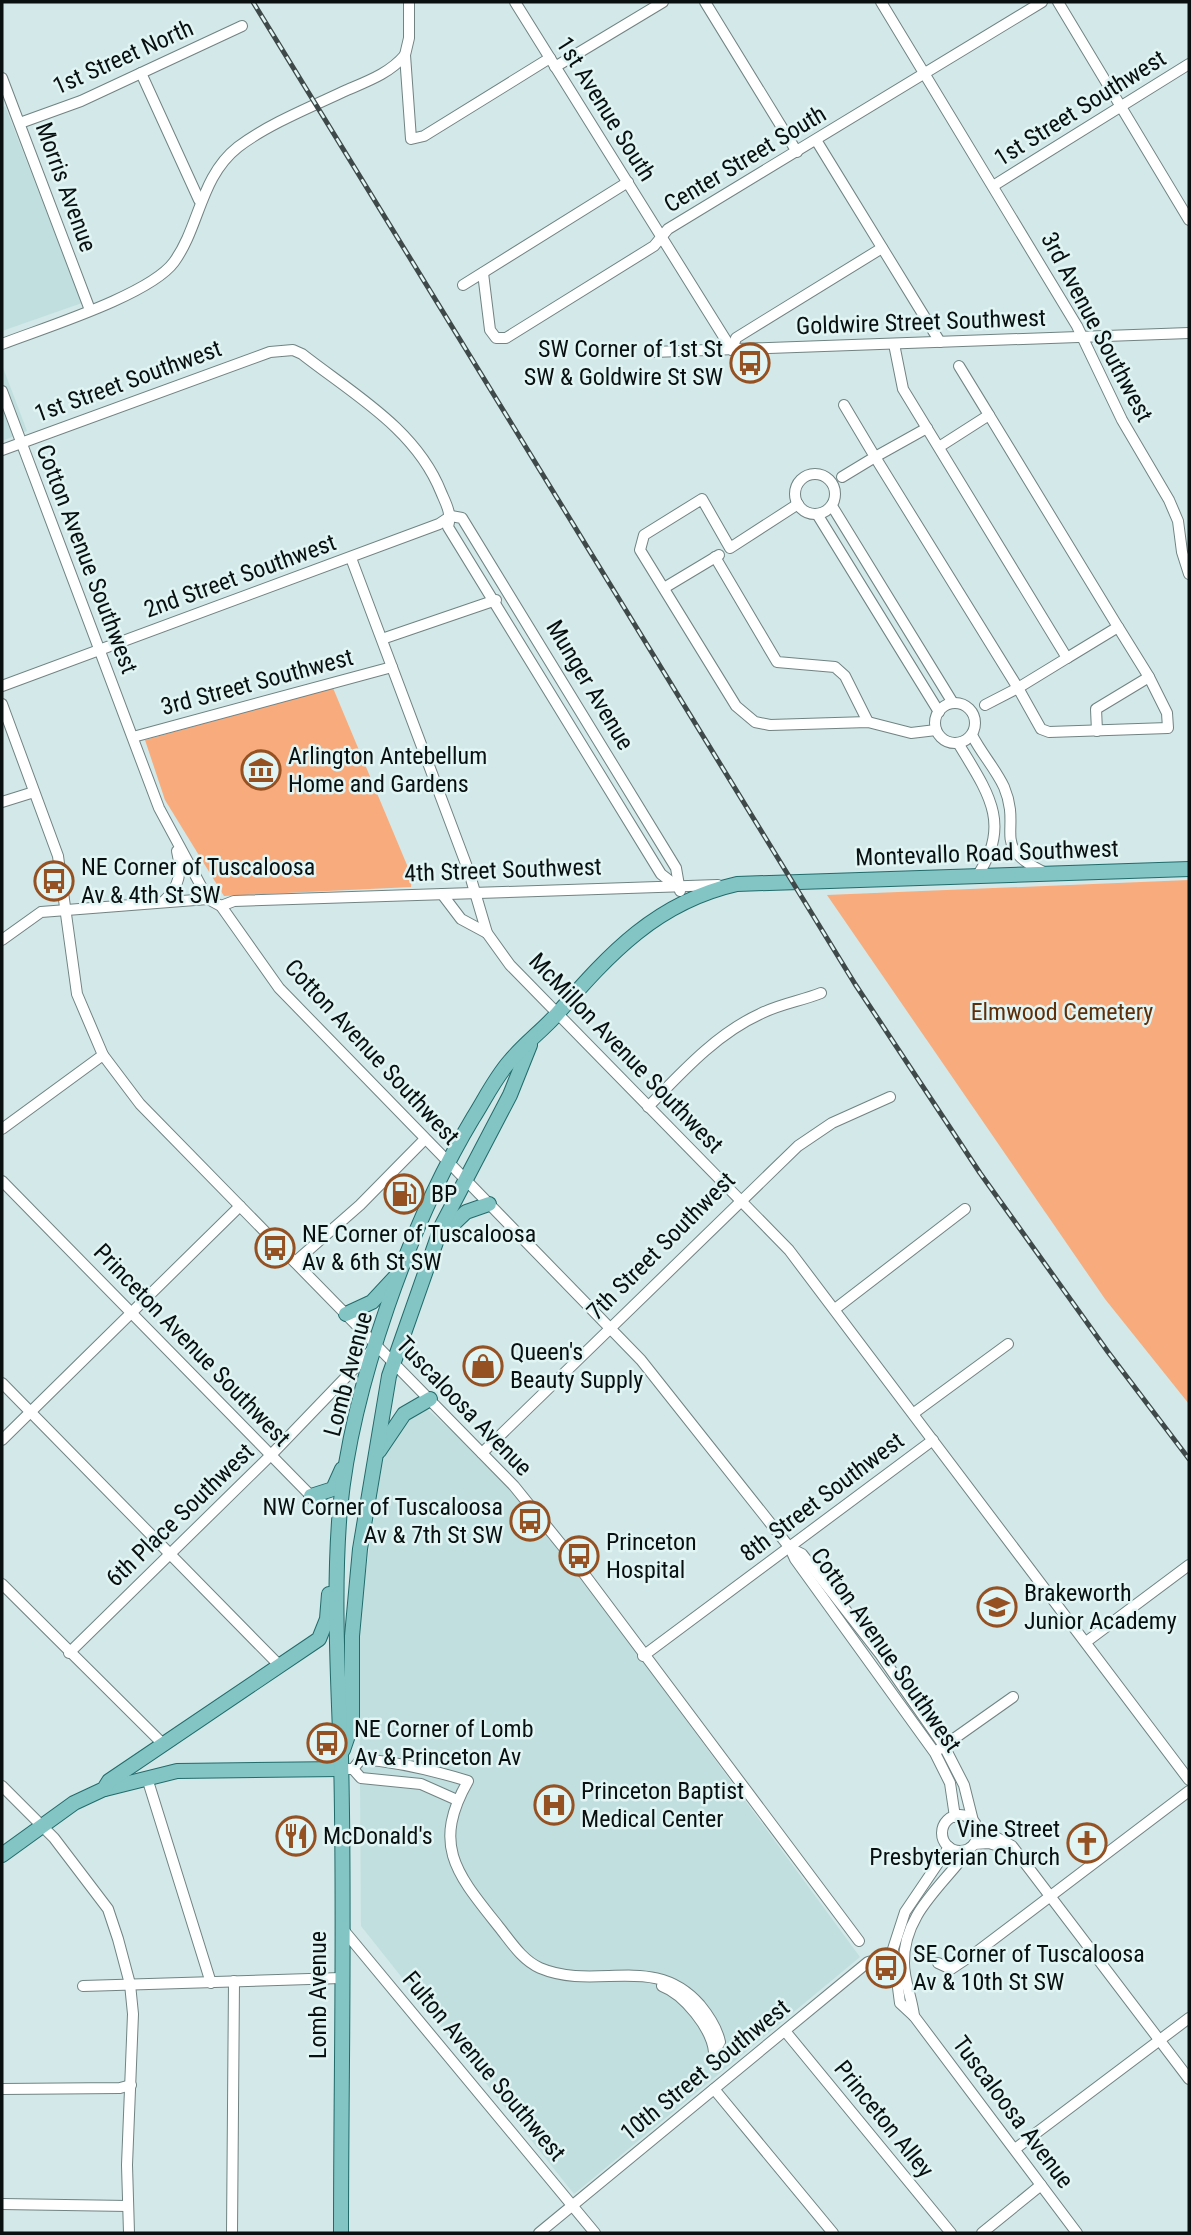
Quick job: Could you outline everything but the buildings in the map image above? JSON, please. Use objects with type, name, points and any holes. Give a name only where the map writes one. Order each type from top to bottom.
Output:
[{"type":"main road","name":"Montevallo Road Southwest","points":[[737,884],[1189,869]]},
{"type":"main road","name":"Lomb Avenue","points":[[344,2230],[341,1927],[345,1765],[337,1609],[340,1507],[352,1441],[376,1346],[432,1190],[495,1081],[511,1059],[532,1041],[587,977],[681,894],[737,884]]},
{"type":"main road","name":"Lomb Avenue","points":[[345,1765],[352,1724],[352,1636],[366,1509],[393,1363],[435,1242],[510,1096],[532,1041]]},
{"type":"main road","points":[[435,1242],[456,1219],[475,1207],[489,1204]]},
{"type":"main road","points":[[346,1314],[372,1301],[403,1268]]},
{"type":"main road","points":[[374,1459],[404,1414],[429,1399]]},
{"type":"main road","points":[[311,1496],[333,1489],[352,1441]]},
{"type":"main road","points":[[104,1789],[109,1781],[219,1704],[319,1639],[327,1619],[339,1545]]},
{"type":"main road","points":[[2,1855],[41,1826],[104,1789],[177,1771],[345,1765]]},
{"type":"street","points":[[409,2],[409,38],[405,55],[411,139],[424,136],[663,2]]},
{"type":"street","name":"1st Avenue South","points":[[515,2],[732,349]]},
{"type":"street","points":[[705,2],[797,152]]},
{"type":"street","name":"3rd Avenue Southwest","points":[[881,2],[1083,337],[1122,420],[1169,500],[1178,521],[1182,552],[1189,574]]},
{"type":"street","name":"Center Street South","points":[[483,273],[490,330],[500,340],[625,265],[662,239],[668,229],[1042,2]]},
{"type":"street","points":[[1058,2],[1189,220]]},
{"type":"street","name":"1st Street North","points":[[20,123],[80,101],[242,26]]},
{"type":"street","points":[[2,344],[133,293],[173,264],[200,201],[219,166],[239,146],[384,73],[405,55]]},
{"type":"street","name":"1st Street Southwest","points":[[993,186],[1189,64]]},
{"type":"street","points":[[141,73],[200,201]]},
{"type":"street","name":"Morris Avenue","points":[[2,78],[90,310]]},
{"type":"street","points":[[816,140],[940,342]]},
{"type":"street","name":"Center Street South","points":[[463,285],[628,182]]},
{"type":"street","points":[[732,349],[736,338],[882,248]]},
{"type":"street","name":"Goldwire Street Southwest","points":[[653,352],[1189,333]]},
{"type":"street","points":[[894,344],[904,389],[1067,658]]},
{"type":"street","name":"Munger Avenue","points":[[270,352],[293,351],[302,354],[405,433],[431,467],[451,516],[449,527],[661,874],[681,894]]},
{"type":"street","name":"1st Street Southwest","points":[[2,450],[270,352]]},
{"type":"street","points":[[844,405],[1041,729],[1049,732],[1168,729],[1167,713],[1149,677],[959,366]]},
{"type":"street","name":"Cotton Avenue Southwest","points":[[2,391],[159,808],[208,900],[221,906],[279,988],[641,1360],[790,1548],[802,1554],[880,1654],[964,1785],[975,1824]]},
{"type":"street","points":[[939,447],[989,415]]},
{"type":"street","points":[[831,483],[927,428]]},
{"type":"street","points":[[831,483],[812,474],[801,480],[795,491],[798,504],[807,513],[817,514],[832,506]]},
{"type":"street","points":[[831,483],[832,506],[953,703],[969,708],[985,705],[1118,627]]},
{"type":"street","points":[[730,548],[702,499],[644,535],[640,542],[640,550],[736,706],[746,716],[769,725],[868,722],[911,733],[936,730]]},
{"type":"street","points":[[664,588],[798,504]]},
{"type":"street","points":[[817,514],[939,712],[936,730]]},
{"type":"street","name":"Munger Avenue","points":[[451,516],[462,518],[610,758],[676,868],[681,894]]},
{"type":"street","name":"2nd Street Southwest","points":[[2,686],[351,558],[439,524],[451,516]]},
{"type":"street","points":[[715,557],[778,662],[835,667],[845,676],[868,722]]},
{"type":"street","name":"McMillon Avenue Southwest","points":[[351,558],[480,903],[486,933],[510,965],[789,1250],[1189,1780]]},
{"type":"street","points":[[382,639],[496,600]]},
{"type":"street","points":[[522,644],[535,635]]},
{"type":"street","name":"3rd Street Southwest","points":[[133,737],[392,667]]},
{"type":"street","points":[[1097,731],[1096,709],[1149,677]]},
{"type":"street","points":[[939,712],[953,703]]},
{"type":"street","name":"Tuscaloosa Avenue","points":[[2,704],[58,856],[67,908],[74,983],[103,1055],[140,1104],[514,1486],[573,1559],[859,1941]]},
{"type":"street","points":[[985,705],[975,719],[972,735],[1005,792],[1011,815],[1011,844],[1022,862],[1048,874]]},
{"type":"street","points":[[969,708],[975,719]]},
{"type":"street","points":[[936,730],[945,740],[957,743],[972,735]]},
{"type":"street","points":[[957,743],[992,803],[994,845],[977,876]]},
{"type":"street","points":[[597,767],[610,758]]},
{"type":"street","points":[[2,802],[34,792]]},
{"type":"street","points":[[164,901],[178,885],[175,838]]},
{"type":"street","name":"4th Street Southwest","points":[[221,906],[234,901],[475,892],[681,894]]},
{"type":"street","points":[[442,894],[461,919],[486,933]]},
{"type":"street","points":[[2,940],[41,912],[164,901],[208,900]]},
{"type":"street","points":[[648,1107],[692,1063],[742,1023],[761,1013],[821,993]]},
{"type":"street","points":[[4,1123],[103,1055]]},
{"type":"street","name":"7th Street Southwest","points":[[482,1453],[741,1199],[818,1130],[890,1097]]},
{"type":"street","points":[[295,1262],[360,1205],[425,1139]]},
{"type":"street","name":"Princeton Avenue Southwest","points":[[2,1181],[311,1496],[329,1507],[366,1509]]},
{"type":"street","points":[[2,1440],[240,1206]]},
{"type":"street","points":[[835,1309],[965,1209]]},
{"type":"street","name":"8th Street Southwest","points":[[914,1413],[1008,1344]]},
{"type":"street","name":"6th Place Southwest","points":[[69,1653],[271,1455],[376,1346]]},
{"type":"street","points":[[2,1383],[280,1666]]},
{"type":"street","name":"8th Street Southwest","points":[[643,1656],[933,1440]]},
{"type":"street","points":[[1086,1642],[1189,1565]]},
{"type":"street","points":[[2,1584],[164,1745]]},
{"type":"street","points":[[940,1749],[1013,1697]]},
{"type":"street","name":"Cotton Avenue Southwest","points":[[940,1749],[950,1783],[955,1816]]},
{"type":"street","points":[[457,1800],[421,1784],[361,1779],[345,1765],[361,1759],[413,1765],[468,1780],[457,1800],[449,1832],[451,1853],[459,1872],[481,1905],[520,1953],[537,1967],[559,1975],[623,1975],[636,1968],[671,1976],[673,1982],[684,1987],[718,2030],[720,2042],[714,2052],[711,2029],[670,1989],[631,1980],[623,1975]]},
{"type":"street","points":[[408,1782],[413,1765]]},
{"type":"street","points":[[147,1778],[211,1983]]},
{"type":"street","points":[[2,1786],[41,1826],[108,1909],[130,1984],[133,2014],[129,2233]]},
{"type":"street","points":[[938,1964],[951,1969],[1189,1791]]},
{"type":"street","points":[[948,1847],[943,1831],[948,1821],[955,1816],[964,1816],[1012,1846],[1189,2079]]},
{"type":"street","points":[[898,1958],[910,1925],[921,1906],[972,1846],[975,1824]]},
{"type":"street","points":[[948,1847],[959,1851],[972,1846],[993,1844],[1014,1850]]},
{"type":"street","points":[[898,1958],[905,1912],[948,1847]]},
{"type":"street","name":"Fulton Avenue Southwest","points":[[341,1927],[595,2233]]},
{"type":"street","name":"Tuscaloosa Avenue","points":[[898,1958],[900,2003],[914,2016],[1077,2233]]},
{"type":"street","name":"10th Street Southwest","points":[[539,2233],[868,1962],[898,1958]]},
{"type":"street","points":[[83,1986],[341,1978]]},
{"type":"street","points":[[232,2233],[234,1982]]},
{"type":"street","points":[[1015,2150],[1189,2018]]},
{"type":"street","name":"Princeton Alley","points":[[785,2031],[951,2233]]},
{"type":"street","points":[[2,2089],[120,2088],[131,2085]]},
{"type":"street","points":[[714,2089],[833,2233]]},
{"type":"street","points":[[982,2233],[1041,2185]]},
{"type":"street","points":[[2,2204],[128,2206]]},
{"type":"shaded area","points":[[5,106],[82,303],[2,331],[2,108]]},
{"type":"shaded area","points":[[2,365],[27,431],[2,441]]},
{"type":"shaded area","name":"Princeton Baptist Medical Center","points":[[418,1401],[514,1486],[860,1957],[574,2194],[361,1926],[359,1618],[387,1430]]},
{"type":"green space","name":"Arlington Antebellum Home and Gardens","points":[[333,688],[412,877],[411,887],[224,896],[165,800],[145,740]]},
{"type":"green space","name":"Elmwood Cemetery","points":[[1189,880],[1189,1404],[1105,1299],[827,895]]},
{"type":"railway","points":[[253,2],[855,984],[980,1173],[1108,1352],[1189,1459]]},
{"type":"place","name":"SW Corner of 1st St SW & Goldwire St SW","points":[[750,363]]},
{"type":"place","name":"Arlington Antebellum Home and Gardens","points":[[261,770]]},
{"type":"place","name":"NE Corner of Tuscaloosa Av & 4th St SW","points":[[54,881]]},
{"type":"place","name":"BP","points":[[404,1194]]},
{"type":"place","name":"NE Corner of Tuscaloosa Av & 6th St SW","points":[[275,1248]]},
{"type":"place","name":"Queen's Beauty Supply","points":[[483,1366]]},
{"type":"place","name":"NW Corner of Tuscaloosa Av & 7th St SW","points":[[530,1521]]},
{"type":"place","name":"Princeton Hospital","points":[[579,1556]]},
{"type":"place","name":"Brakeworth Junior Academy","points":[[997,1607]]},
{"type":"place","name":"NE Corner of Lomb Av & Princeton Av","points":[[327,1743]]},
{"type":"place","name":"Princeton Baptist Medical Center","points":[[554,1805]]},
{"type":"place","name":"McDonald's","points":[[296,1836]]},
{"type":"place","name":"Vine Street Presbyterian Church","points":[[1087,1843]]},
{"type":"place","name":"SE Corner of Tuscaloosa Av & 10th St SW","points":[[886,1968]]}]
